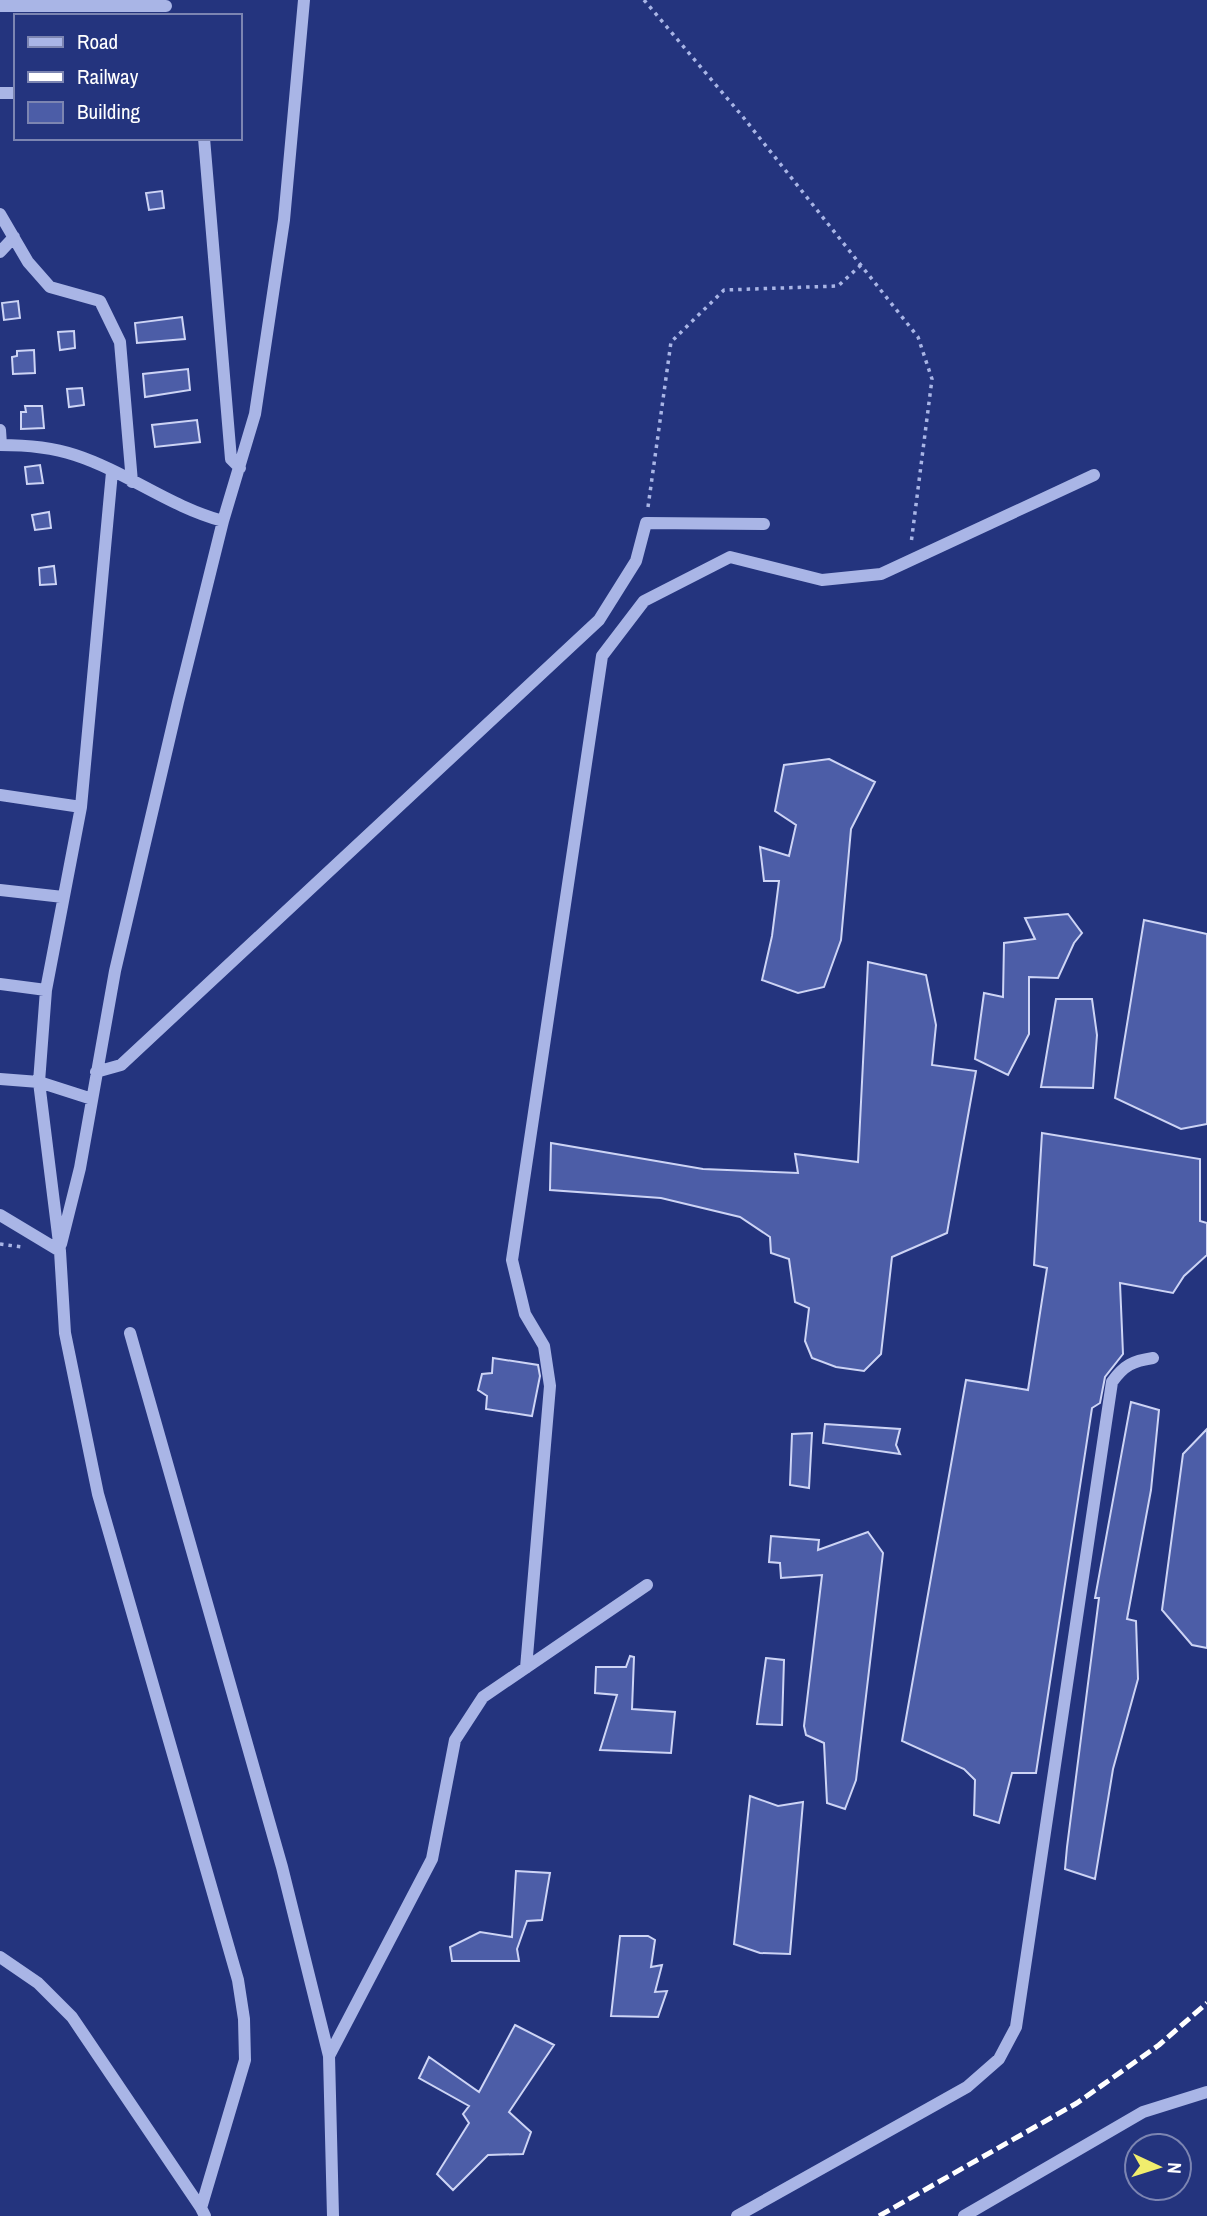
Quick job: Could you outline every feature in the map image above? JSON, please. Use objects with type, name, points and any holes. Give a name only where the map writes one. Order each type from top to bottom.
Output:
[{"type":"street","points":[[60,1251],[80,1168],[115,971],[223,521],[255,414],[284,220],[304,0]]},
{"type":"street","points":[[0,6],[166,6]]},
{"type":"street","points":[[204,140],[231,459],[240,468]]},
{"type":"street","points":[[0,214],[28,262],[50,287],[100,301],[120,342],[132,482]]},
{"type":"street","points":[[0,252],[14,237]]},
{"type":"street","points":[[0,430],[1,445],[60,450],[206,516],[223,521]]},
{"type":"street","points":[[112,472],[81,807],[46,990],[39,1082],[60,1251],[65,1333],[98,1493],[238,1980],[244,2019],[246,2060],[203,2212]]},
{"type":"street","points":[[526,1668],[550,1386],[544,1346],[525,1314],[512,1260],[602,656],[644,601],[730,557],[822,580],[881,574],[1094,475]]},
{"type":"street","points":[[96,1072],[121,1065],[599,620],[636,561],[646,523],[764,524]]},
{"type":"street","points":[[0,795],[81,807]]},
{"type":"street","points":[[0,890],[63,897]]},
{"type":"street","points":[[0,984],[46,990]]},
{"type":"street","points":[[0,1079],[39,1082],[92,1099]]},
{"type":"street","points":[[0,1215],[60,1251]]},
{"type":"street","points":[[130,1333],[282,1867],[329,2056],[333,2216]]},
{"type":"street","points":[[737,2216],[967,2087],[999,2059],[1016,2027],[1112,1382],[1122,1368],[1135,1361],[1153,1357]]},
{"type":"street","points":[[329,2056],[432,1859],[456,1740],[483,1697],[647,1586]]},
{"type":"street","points":[[0,1956],[38,1983],[72,2017],[203,2212]]},
{"type":"street","points":[[964,2216],[1143,2112],[1207,2092]]},
{"type":"path","points":[[644,0],[918,337],[932,379],[909,561]]},
{"type":"path","points":[[646,523],[671,342],[724,290],[838,286],[861,265]]},
{"type":"building","points":[[162,191],[164,208],[149,210],[146,193]]},
{"type":"building","points":[[18,301],[20,318],[4,320],[2,303]]},
{"type":"building","points":[[182,317],[185,339],[137,343],[135,323]]},
{"type":"building","points":[[74,331],[75,348],[60,350],[58,332]]},
{"type":"building","points":[[34,350],[35,373],[13,374],[12,357],[17,356],[17,351]]},
{"type":"building","points":[[188,369],[190,390],[145,397],[143,374]]},
{"type":"building","points":[[82,388],[84,405],[69,407],[67,389]]},
{"type":"building","points":[[25,406],[42,406],[44,428],[21,429],[21,412],[26,412]]},
{"type":"building","points":[[197,420],[200,442],[155,447],[152,425]]},
{"type":"building","points":[[40,465],[43,483],[27,484],[25,467]]},
{"type":"building","points":[[49,512],[51,528],[35,530],[32,515]]},
{"type":"building","points":[[54,566],[56,584],[40,585],[39,568]]},
{"type":"building","points":[[829,759],[875,782],[851,829],[841,940],[824,987],[798,993],[762,980],[772,936],[779,881],[764,881],[760,847],[789,856],[796,825],[775,811],[784,765]]},
{"type":"building","points":[[1068,914],[1082,933],[1074,943],[1058,978],[1029,977],[1029,1034],[1008,1075],[975,1059],[984,993],[1003,997],[1004,943],[1035,939],[1025,918]]},
{"type":"building","points":[[1144,920],[1207,934],[1207,1124],[1181,1129],[1115,1098]]},
{"type":"building","points":[[868,962],[926,975],[936,1025],[932,1065],[976,1071],[947,1233],[892,1257],[881,1354],[864,1371],[836,1367],[812,1358],[805,1341],[809,1308],[795,1302],[789,1259],[771,1253],[770,1237],[740,1217],[661,1198],[550,1190],[551,1143],[703,1169],[798,1173],[795,1154],[858,1162]]},
{"type":"building","points":[[1056,999],[1092,999],[1097,1035],[1093,1088],[1041,1087]]},
{"type":"building","points":[[1042,1133],[1200,1159],[1200,1221],[1207,1223],[1207,1255],[1184,1276],[1173,1293],[1120,1283],[1123,1354],[1105,1377],[1100,1403],[1092,1408],[1036,1773],[1012,1773],[999,1823],[974,1815],[975,1780],[964,1769],[902,1741],[966,1380],[1028,1390],[1047,1268],[1034,1265]]},
{"type":"building","points":[[493,1358],[538,1365],[540,1376],[532,1416],[486,1409],[487,1396],[478,1390],[482,1374],[492,1373]]},
{"type":"building","points":[[1131,1402],[1159,1410],[1151,1490],[1127,1619],[1136,1621],[1138,1679],[1113,1769],[1095,1879],[1065,1869],[1099,1598],[1095,1598]]},
{"type":"building","points":[[825,1424],[900,1429],[896,1445],[900,1454],[823,1443]]},
{"type":"building","points":[[1207,1429],[1207,1648],[1192,1645],[1162,1610],[1183,1454]]},
{"type":"building","points":[[812,1433],[809,1488],[790,1485],[792,1434]]},
{"type":"building","points":[[868,1532],[883,1553],[856,1780],[845,1809],[827,1803],[824,1743],[806,1735],[804,1726],[822,1575],[781,1578],[780,1563],[769,1562],[771,1536],[819,1540],[818,1550]]},
{"type":"building","points":[[630,1656],[634,1657],[632,1709],[675,1712],[671,1753],[600,1750],[617,1695],[595,1693],[596,1667],[626,1667]]},
{"type":"building","points":[[766,1658],[784,1660],[782,1725],[757,1724]]},
{"type":"building","points":[[750,1796],[778,1806],[803,1802],[790,1954],[760,1953],[734,1944]]},
{"type":"building","points":[[516,1871],[550,1873],[542,1920],[527,1921],[517,1949],[519,1961],[452,1961],[450,1947],[480,1932],[512,1937]]},
{"type":"building","points":[[620,1936],[648,1936],[655,1940],[651,1967],[662,1965],[655,1992],[667,1991],[658,2017],[611,2016]]},
{"type":"building","points":[[515,2025],[554,2045],[509,2112],[531,2132],[523,2154],[488,2155],[453,2190],[437,2174],[469,2123],[463,2114],[469,2106],[419,2078],[429,2057],[479,2092]]},
{"type":"railway","points":[[879,2216],[1077,2103],[1159,2045],[1207,2003]]}]
